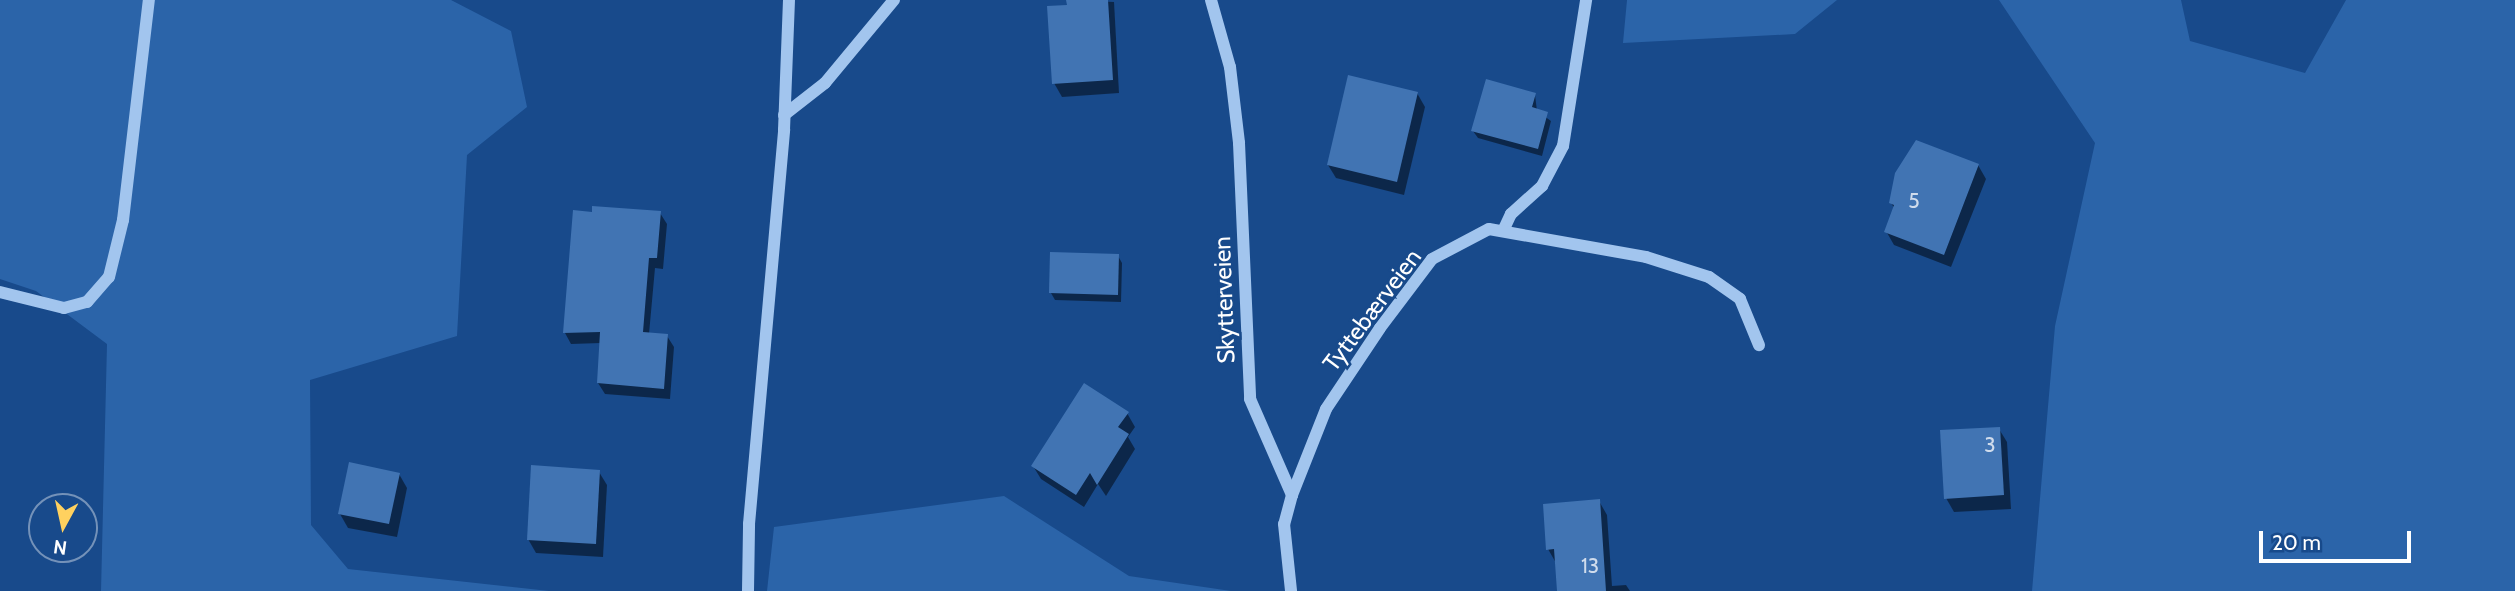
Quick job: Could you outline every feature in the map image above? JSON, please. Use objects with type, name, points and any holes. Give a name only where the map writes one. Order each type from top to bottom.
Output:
[{"type":"street","points":[[0,292],[64,309],[87,302],[109,277],[123,220],[149,0]]},
{"type":"street","points":[[748,591],[749,524],[784,115],[789,0]]},
{"type":"street","points":[[784,115],[825,83],[894,0]]},
{"type":"street","name":"Skytterveien","points":[[1211,0],[1230,67],[1239,142],[1250,400],[1292,495]]},
{"type":"street","points":[[1503,231],[1511,214],[1542,186],[1563,146],[1586,0]]},
{"type":"street","name":"Tyttebærveien","points":[[1292,495],[1326,408],[1432,259],[1468,237],[1489,229],[1646,257],[1709,277],[1740,299],[1759,345]]},
{"type":"street","points":[[1291,591],[1284,524],[1292,495]]},
{"type":"shaded area","points":[[0,0],[451,0],[511,31],[527,107],[467,155],[457,336],[310,380],[311,525],[348,569],[549,591],[101,591],[107,344],[36,291],[0,279]]},
{"type":"shaded area","points":[[1627,0],[1837,0],[1795,34],[1623,43]]},
{"type":"shaded area","points":[[1999,0],[2181,0],[2190,41],[2305,73],[2346,0],[2515,0],[2515,591],[2032,591],[2055,326],[2095,143]]},
{"type":"shaded area","points":[[1004,496],[1129,576],[1231,591],[767,591],[774,527]]},
{"type":"building","points":[[1066,0],[1108,0],[1113,80],[1052,84],[1047,6],[1067,5]]},
{"type":"building","points":[[1348,75],[1418,92],[1397,182],[1327,165]]},
{"type":"building","points":[[1486,79],[1536,93],[1532,107],[1548,112],[1538,149],[1471,131]]},
{"type":"building","points":[[1916,140],[1979,164],[1944,255],[1884,232],[1894,205],[1889,203],[1895,173]]},
{"type":"building","points":[[592,206],[661,211],[657,258],[649,258],[643,332],[668,334],[664,389],[597,383],[600,332],[563,333],[573,210],[592,212]]},
{"type":"building","points":[[1050,252],[1119,254],[1118,295],[1049,293]]},
{"type":"building","points":[[1084,383],[1129,412],[1118,427],[1129,434],[1097,485],[1090,473],[1076,495],[1031,466]]},
{"type":"building","points":[[2000,427],[2004,495],[1944,499],[1940,430]]},
{"type":"building","points":[[349,462],[400,473],[389,524],[338,514]]},
{"type":"building","points":[[531,465],[600,470],[596,544],[527,540]]},
{"type":"building","points":[[1600,499],[1606,591],[1557,591],[1554,549],[1546,550],[1543,504]]}]
